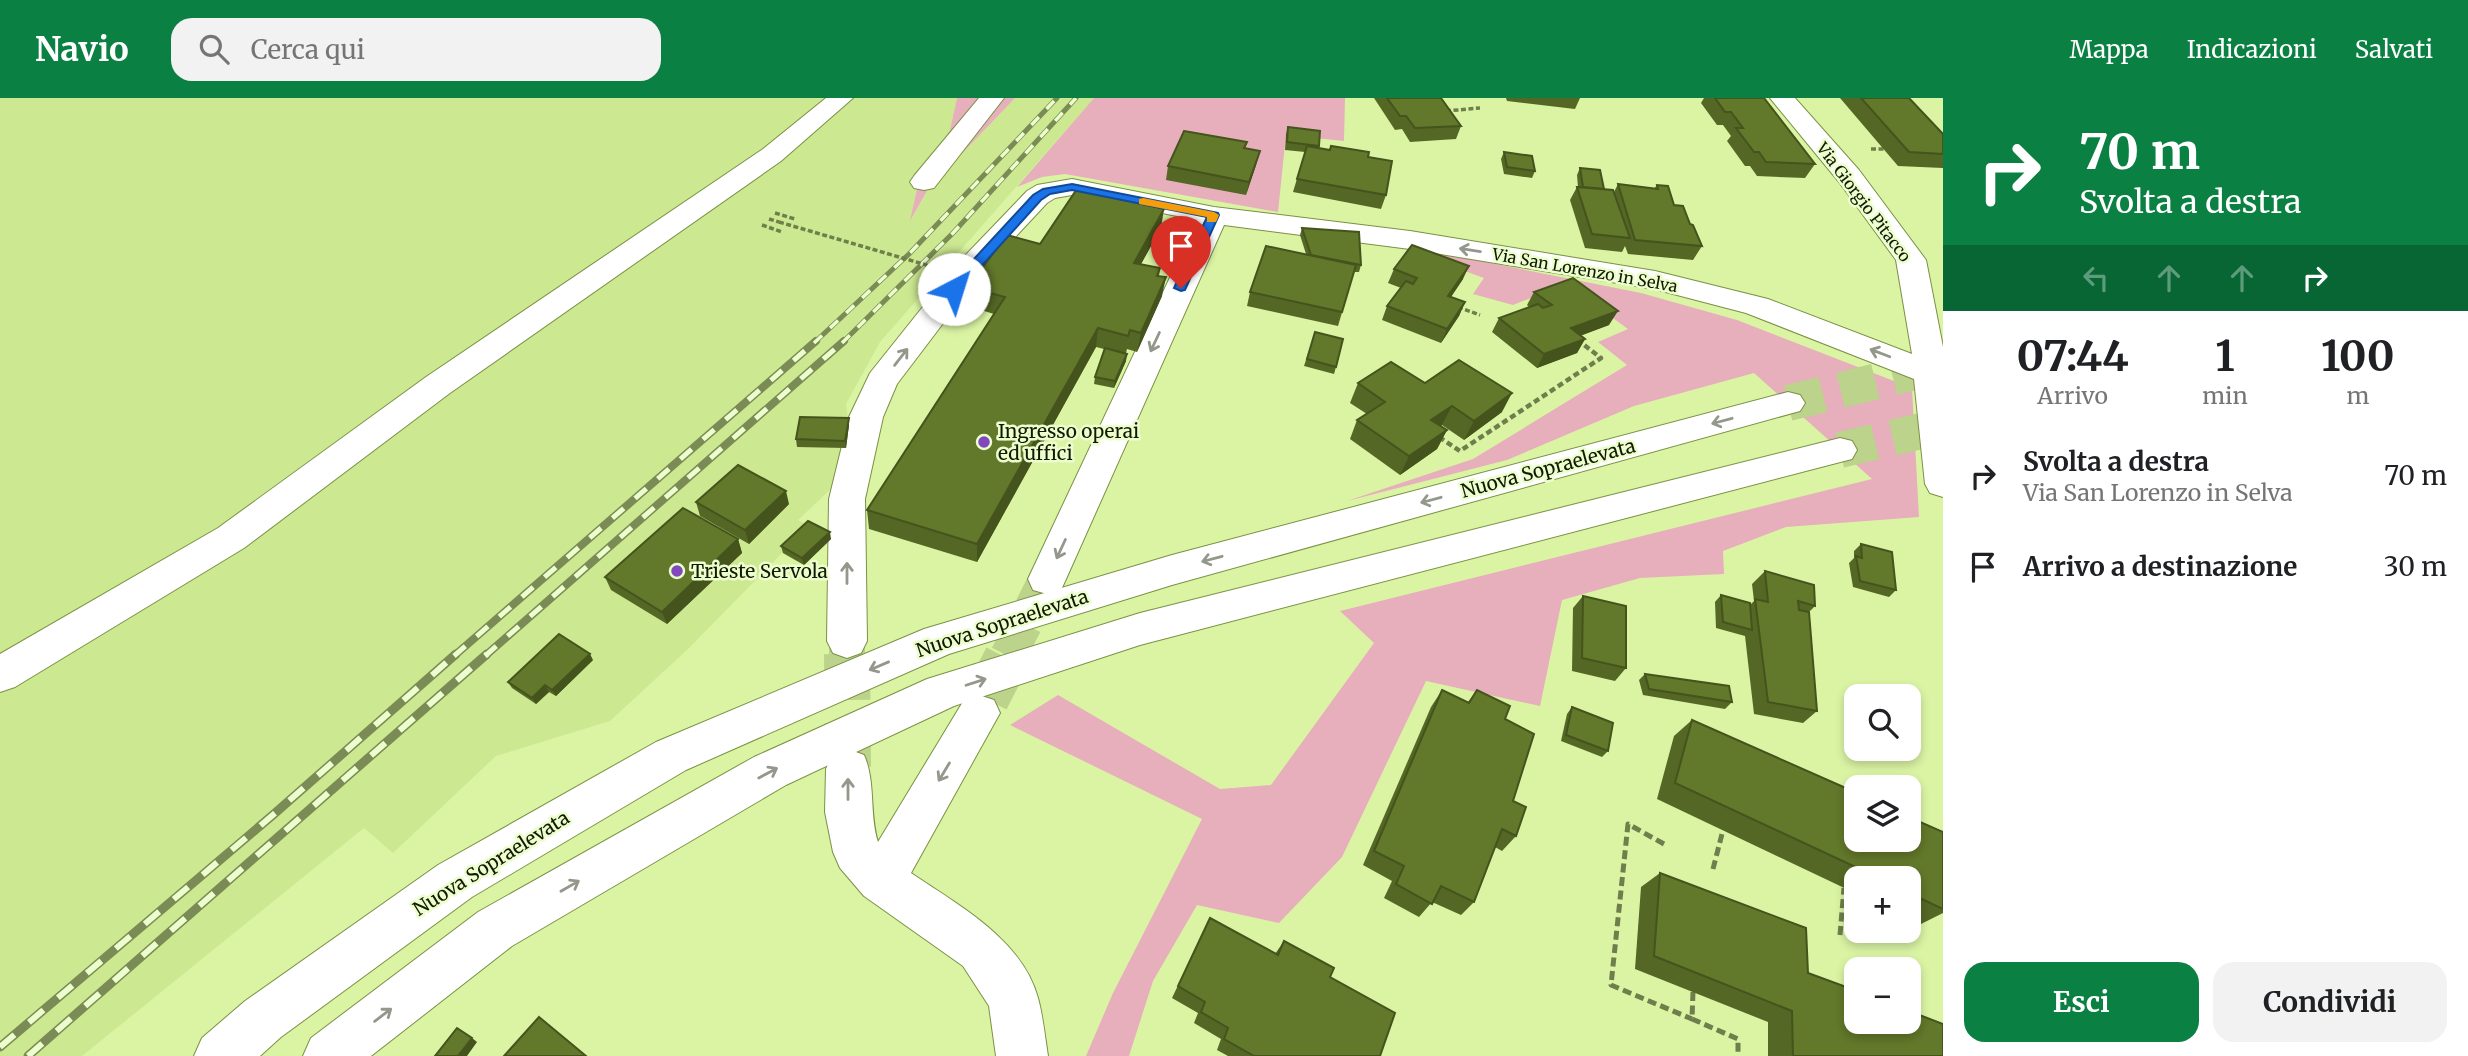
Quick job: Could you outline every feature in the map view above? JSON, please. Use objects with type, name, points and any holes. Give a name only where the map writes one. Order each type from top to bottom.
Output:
[{"type":"main road","points":[[0,675],[231,538],[438,385],[772,155],[841,98]]},
{"type":"main road","points":[[924,182],[992,98]]},
{"type":"main road","name":"Via Giorgio Pitacco","points":[[1782,98],[1849,176],[1911,260],[1936,375],[1943,484]]},
{"type":"main road","name":"Via San Lorenzo in Selva","points":[[847,641],[847,499],[866,417],[882,381],[968,271],[1037,197],[1061,187],[1214,215],[1410,240],[1655,280],[1757,306],[1936,375]]},
{"type":"main road","points":[[1047,579],[1214,215]]},
{"type":"main road","name":"Nuova Sopraelevata","points":[[220,1056],[262,1019],[455,881],[671,756],[938,641],[1172,570],[1788,403]]},
{"type":"main road","points":[[329,1056],[495,929],[771,771],[942,692],[1140,629],[1840,450]]},
{"type":"main road","points":[[881,880],[979,713]]},
{"type":"main road","points":[[848,769],[848,812],[856,852],[881,880],[979,950],[1013,997],[1023,1056]]},
{"type":"path","points":[[1436,112],[1480,108]]},
{"type":"path","points":[[775,213],[795,219]]},
{"type":"path","points":[[769,219],[985,283]]},
{"type":"path","points":[[762,225],[782,232]]},
{"type":"path","points":[[1447,302],[1480,315]]},
{"type":"path","points":[[1432,433],[1460,451],[1601,358],[1575,338]]},
{"type":"path","points":[[1664,844],[1628,824],[1611,985],[1738,1039],[1738,1056]]},
{"type":"path","points":[[1713,869],[1723,830]]},
{"type":"path","points":[[1840,935],[1844,888]]},
{"type":"path","points":[[1692,1019],[1693,992]]},
{"type":"shaded area","points":[[0,98],[957,98],[950,130],[918,185],[912,218],[928,189],[1015,98],[1094,98],[880,342],[846,404],[849,425],[837,483],[798,520],[831,539],[804,565],[782,553],[687,650],[610,721],[496,756],[393,853],[364,828],[82,1056],[0,1056]]},
{"type":"shaded area","points":[[957,98],[1015,98],[928,189],[910,221],[918,185],[950,130]]},
{"type":"shaded area","points":[[1094,98],[1345,98],[1344,141],[1286,135],[1278,212],[1065,174],[1042,177],[1017,187]]},
{"type":"shaded area","points":[[1430,251],[1641,293],[1737,320],[1912,388],[1919,517],[1786,527],[1723,551],[1724,574],[1640,578],[1562,600],[1540,706],[1426,681],[1342,857],[1279,923],[1197,905],[1153,981],[1129,1056],[1086,1056],[1113,993],[1202,819],[1010,725],[1058,695],[1220,789],[1271,785],[1374,643],[1340,611],[1872,479],[1754,373],[1634,406],[1507,460],[1347,501],[1473,459],[1627,365],[1598,342],[1628,329],[1566,284],[1513,305],[1473,294],[1484,278],[1420,255]]},
{"type":"building","points":[[1387,98],[1441,98],[1461,126],[1415,128],[1406,116],[1400,116]]},
{"type":"building","points":[[1715,98],[1764,98],[1815,164],[1766,162],[1759,152],[1754,152],[1736,128],[1743,128],[1731,112],[1725,112]]},
{"type":"building","points":[[1861,98],[1909,98],[1943,134],[1943,154],[1909,152]]},
{"type":"building","points":[[1288,127],[1320,131],[1319,146],[1287,142]]},
{"type":"building","points":[[1184,131],[1247,142],[1244,148],[1260,151],[1249,182],[1168,166]]},
{"type":"building","points":[[1307,146],[1330,150],[1331,146],[1369,152],[1368,157],[1392,161],[1386,195],[1297,179]]},
{"type":"building","points":[[1504,152],[1532,156],[1535,171],[1507,167]]},
{"type":"building","points":[[1580,168],[1600,170],[1604,189],[1583,187]]},
{"type":"building","points":[[1618,184],[1658,189],[1657,185],[1668,186],[1674,205],[1683,206],[1702,246],[1635,240]]},
{"type":"building","points":[[1577,187],[1613,190],[1630,238],[1592,234]]},
{"type":"building","name":"Ingresso operai ed uffici","points":[[1077,189],[1164,209],[1134,263],[1160,268],[1157,276],[1166,277],[1141,333],[1130,330],[1128,336],[1098,328],[977,544],[867,510],[1005,297],[968,287],[1007,235],[1040,244]]},
{"type":"building","points":[[1302,228],[1359,232],[1361,265],[1311,255]]},
{"type":"building","points":[[1412,245],[1469,266],[1448,296],[1465,302],[1447,329],[1387,306],[1406,281],[1413,284],[1417,278],[1394,269]]},
{"type":"building","points":[[1266,246],[1356,265],[1342,312],[1250,292]]},
{"type":"building","points":[[1573,278],[1618,311],[1571,328],[1585,339],[1544,354],[1499,318],[1538,304],[1543,308],[1552,305],[1534,292]]},
{"type":"building","points":[[1315,332],[1343,339],[1336,367],[1307,359]]},
{"type":"building","points":[[1105,348],[1127,354],[1115,381],[1095,377]]},
{"type":"building","points":[[1459,360],[1512,393],[1474,421],[1452,406],[1431,420],[1447,430],[1409,456],[1357,420],[1385,402],[1358,383],[1391,362],[1425,383]]},
{"type":"building","points":[[800,417],[849,418],[845,441],[796,439]]},
{"type":"building","points":[[738,465],[786,491],[745,530],[696,502]]},
{"type":"building","name":"Trieste Servola","points":[[683,508],[738,539],[662,612],[605,577]]},
{"type":"building","points":[[808,521],[830,532],[802,558],[781,546]]},
{"type":"building","points":[[1861,544],[1892,552],[1896,590],[1860,581],[1856,556],[1862,558]]},
{"type":"building","points":[[1765,571],[1814,585],[1815,606],[1798,601],[1799,610],[1809,612],[1817,711],[1768,702],[1755,599],[1768,602]]},
{"type":"building","points":[[1721,595],[1750,603],[1752,630],[1723,622]]},
{"type":"building","points":[[1583,596],[1626,606],[1626,668],[1582,658]]},
{"type":"building","points":[[559,634],[590,654],[552,690],[545,685],[532,698],[508,682]]},
{"type":"building","points":[[1645,674],[1729,686],[1732,702],[1649,689]]},
{"type":"building","points":[[1442,690],[1469,703],[1477,690],[1510,706],[1505,719],[1534,734],[1513,801],[1526,807],[1516,836],[1502,829],[1474,902],[1441,886],[1432,904],[1396,884],[1404,866],[1374,851]]},
{"type":"building","points":[[1572,707],[1613,723],[1608,751],[1566,735]]},
{"type":"building","points":[[1692,720],[1844,787],[1844,852],[1921,852],[1921,822],[1943,832],[1943,909],[1921,899],[1921,866],[1853,866],[1675,783]]},
{"type":"building","points":[[1660,873],[1806,928],[1808,973],[1844,986],[1844,1034],[1921,1034],[1921,1016],[1943,1024],[1943,1056],[1793,1056],[1792,1011],[1654,956]]},
{"type":"building","points":[[1210,918],[1278,955],[1284,941],[1334,968],[1330,977],[1395,1013],[1380,1056],[1254,1056],[1224,1039],[1228,1028],[1201,1012],[1205,1002],[1178,986]]},
{"type":"building","points":[[539,1017],[586,1056],[504,1056]]},
{"type":"building","points":[[457,1028],[472,1038],[458,1056],[435,1056]]},
{"type":"tunnel","points":[[1788,403],[1943,365]]},
{"type":"tunnel","points":[[1840,450],[1943,426]]},
{"type":"tunnel","points":[[1008,656],[1047,579]]},
{"type":"tunnel","points":[[847,641],[847,654]]},
{"type":"tunnel","points":[[847,654],[848,767]]},
{"type":"tunnel","points":[[986,699],[1009,654]]},
{"type":"railway","points":[[814,343],[909,254],[1057,98]]},
{"type":"railway","points":[[842,343],[953,233],[1076,98]]},
{"type":"railway","points":[[454,656],[816,341]]},
{"type":"railway","points":[[485,656],[844,341]]},
{"type":"railway","points":[[0,1047],[274,814],[456,654]]},
{"type":"railway","points":[[28,1056],[487,654]]},
{"type":"slow traffic","points":[[1143,201],[1214,215],[1211,220]]},
{"type":"place","name":"Ingresso operai ed uffici","points":[[984,442]]},
{"type":"place","name":"Trieste Servola","points":[[677,571]]},
{"type":"route","points":[[954,289],[1037,197],[1061,187],[1214,215],[1181,288]]}]
